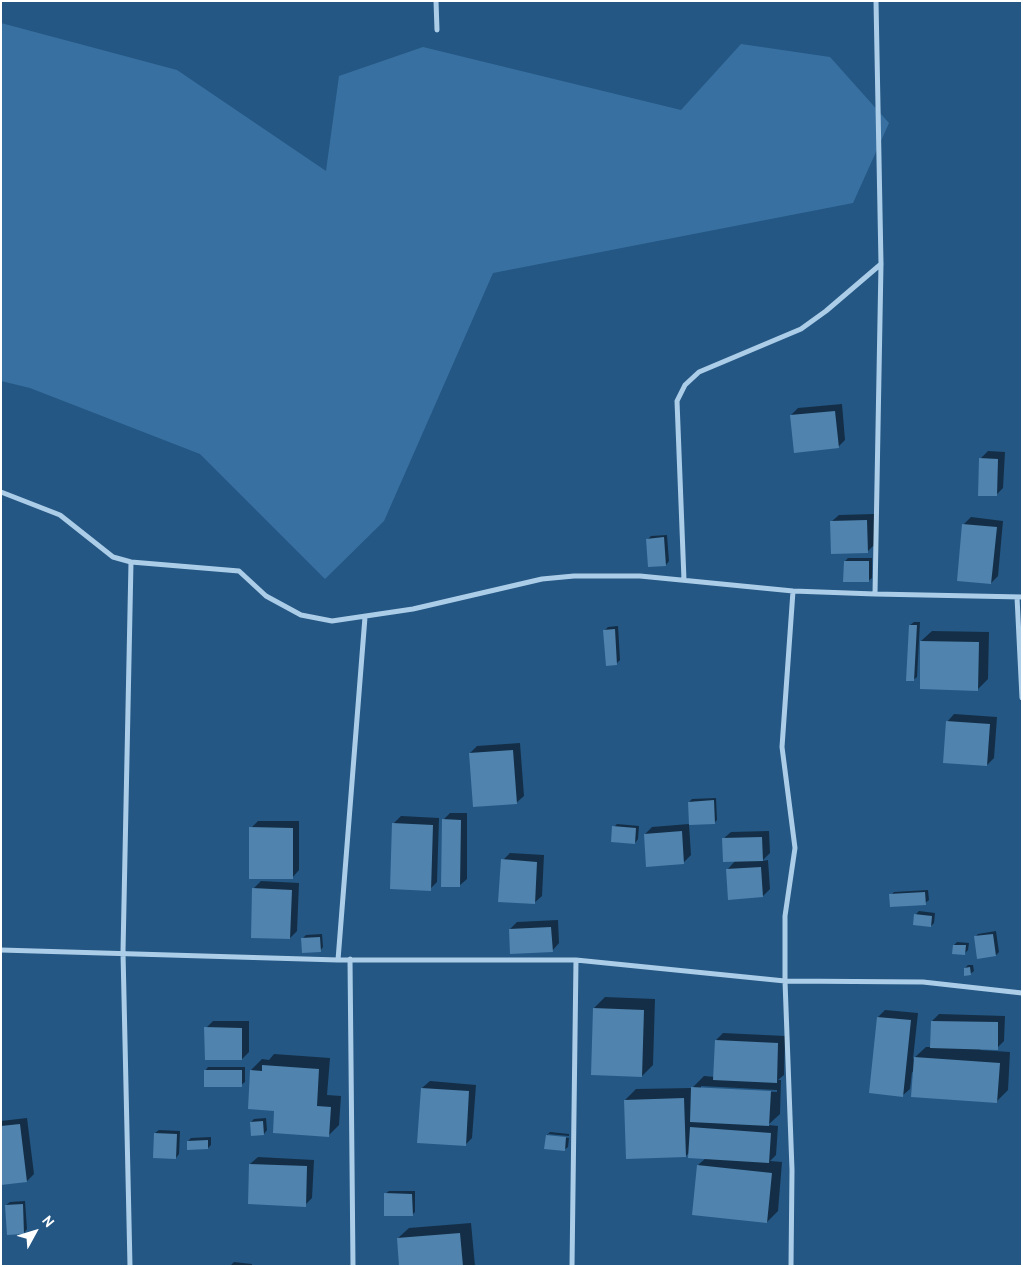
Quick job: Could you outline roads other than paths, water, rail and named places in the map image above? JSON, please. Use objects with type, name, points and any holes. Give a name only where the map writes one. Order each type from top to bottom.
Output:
[{"type":"street","points":[[436,1],[437,30]]},
{"type":"street","points":[[875,594],[881,264],[876,1]]},
{"type":"street","points":[[684,580],[677,401],[685,385],[698,372],[801,329],[826,311],[881,264]]},
{"type":"street","points":[[1,492],[60,514],[113,557],[132,562],[239,571],[266,596],[301,615],[332,621],[413,609],[542,579],[640,576],[793,591],[1020,597],[1022,698]]},
{"type":"street","points":[[130,1266],[124,952],[132,562]]},
{"type":"street","points":[[791,1266],[792,1170],[785,981],[786,916],[795,848],[782,747],[793,591]]},
{"type":"street","points":[[338,960],[365,617]]},
{"type":"street","points":[[1,950],[124,952],[338,960],[576,960],[785,981],[923,982],[1022,992]]},
{"type":"street","points":[[350,959],[353,1266]]},
{"type":"street","points":[[572,1266],[576,960]]}]
